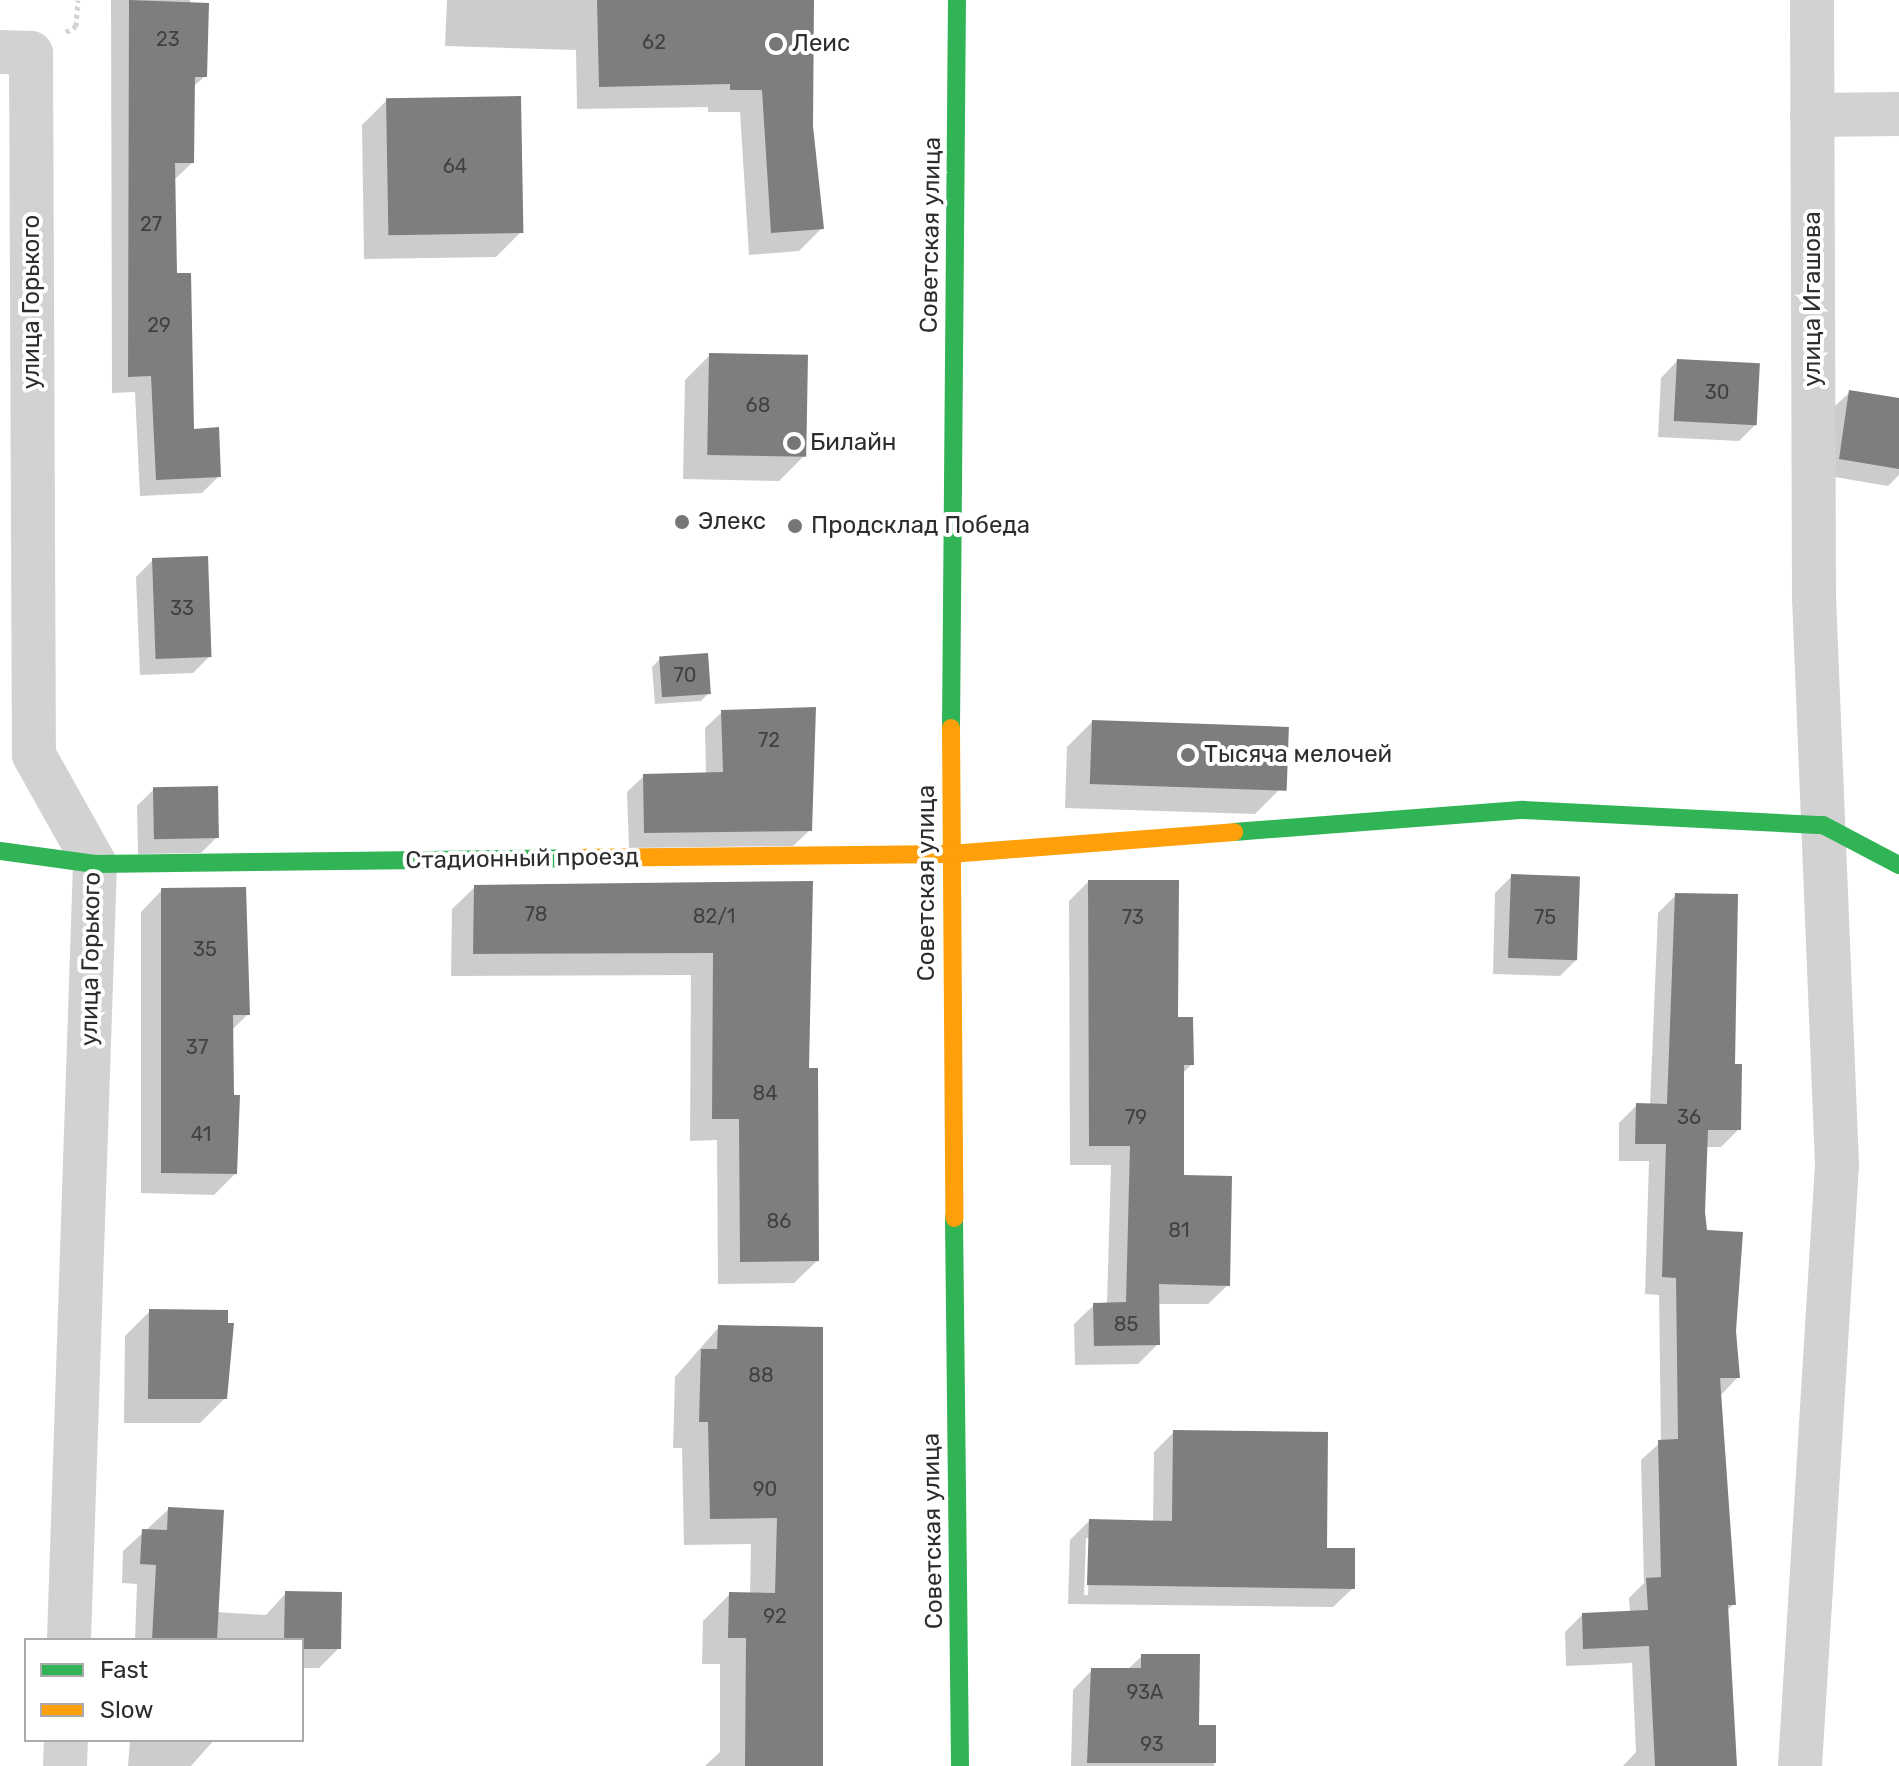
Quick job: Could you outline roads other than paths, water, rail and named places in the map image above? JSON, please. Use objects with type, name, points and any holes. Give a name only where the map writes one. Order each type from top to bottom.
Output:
[{"type":"street","name":"Советская улица","points":[[957,0],[950,854],[960,1766]]},
{"type":"street","name":"улица Игашова","points":[[1800,1766],[1837,1165],[1814,597],[1812,0]]},
{"type":"street","name":"улица Горького","points":[[15,52],[34,755],[95,864],[69,1638]]},
{"type":"street","points":[[1812,115],[1899,114]]},
{"type":"street","name":"Стадионный проезд","points":[[0,851],[95,864],[950,854],[1523,810],[1823,825]]},
{"type":"street","points":[[1823,825],[1899,865]]},
{"type":"street","points":[[65,1766],[66,1742]]},
{"type":"place","name":"Леис","points":[[776,44]]},
{"type":"place","name":"Билайн","points":[[794,443]]},
{"type":"place","name":"Элекс","points":[[682,522]]},
{"type":"place","name":"Продсклад Победа","points":[[795,526]]},
{"type":"place","name":"Тысяча мелочей","points":[[1188,755]]}]
